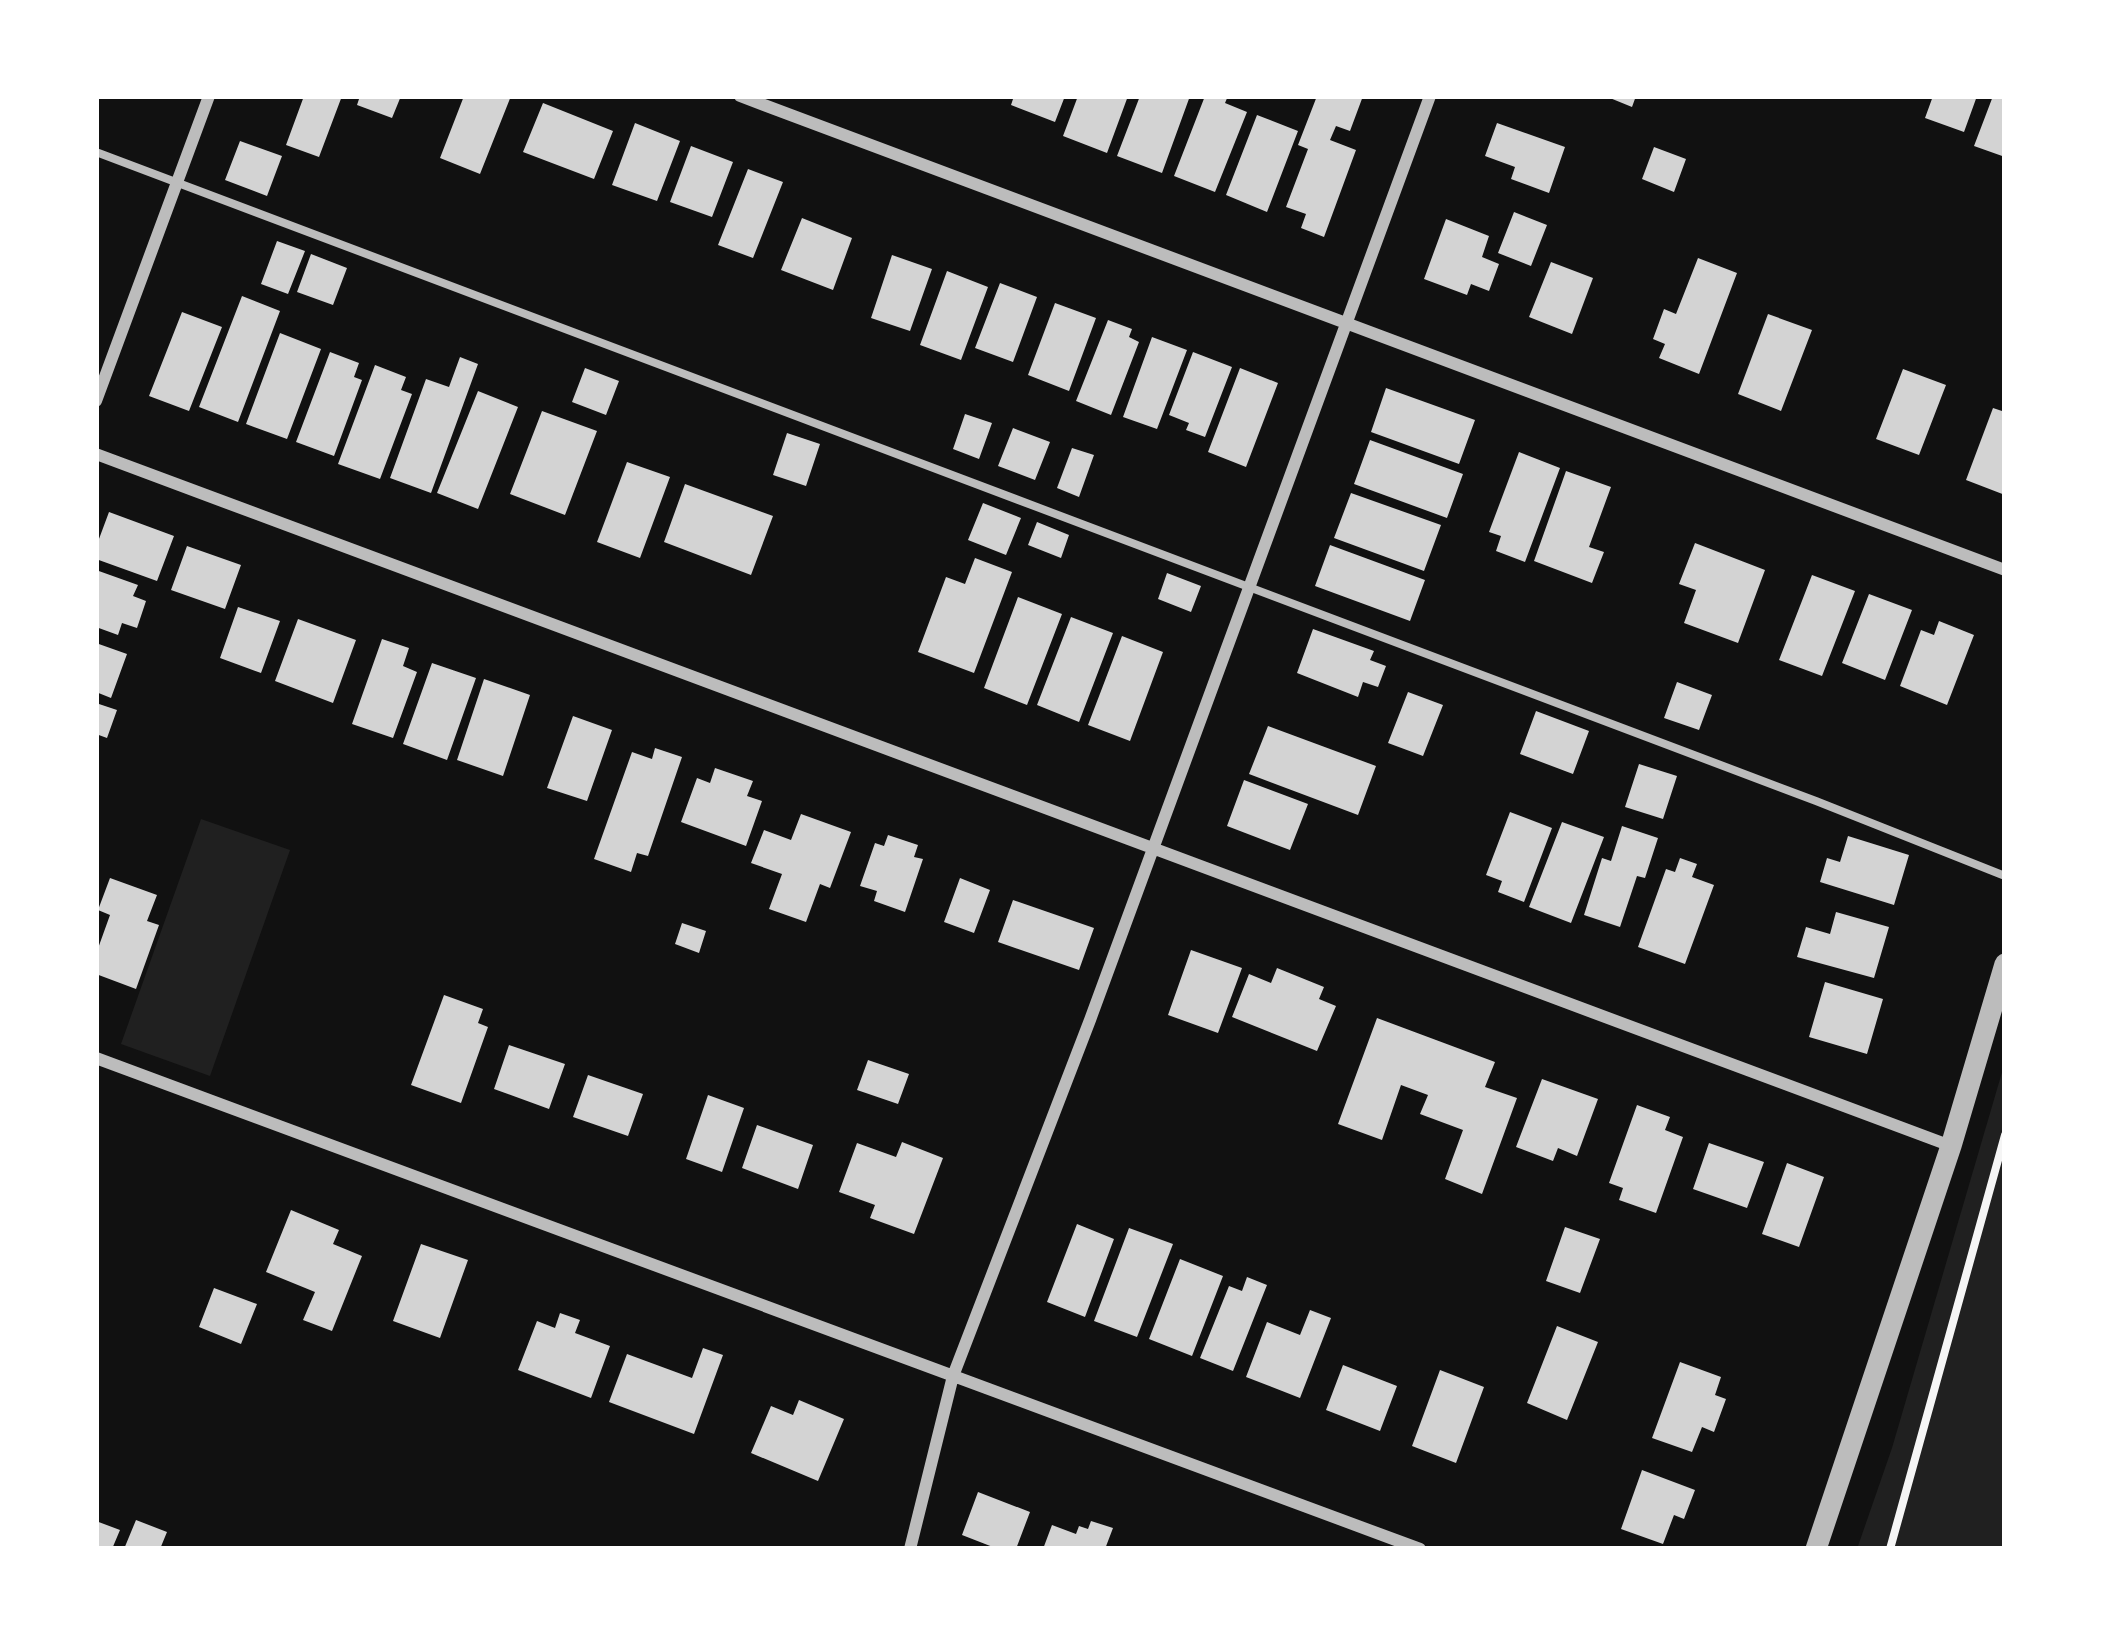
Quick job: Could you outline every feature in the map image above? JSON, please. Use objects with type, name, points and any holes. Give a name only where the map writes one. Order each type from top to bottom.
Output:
[{"type":"street","points":[[96,401],[209,96]]},
{"type":"street","points":[[740,96],[2005,570]]},
{"type":"street","points":[[910,1549],[953,1376],[1106,977],[1430,96]]},
{"type":"street","points":[[96,454],[1951,1146]]},
{"type":"street","points":[[1816,1549],[1951,1146],[2005,964]]},
{"type":"street","points":[[96,1058],[1420,1549]]},
{"type":"lane","points":[[96,152],[2005,876]]},
{"type":"path","points":[[1890,1549],[2005,1136]]},
{"type":"shaded area","points":[[201,819],[290,850],[210,1076],[121,1044]]},
{"type":"shaded area","points":[[2005,1062],[2005,1549],[1857,1549],[1892,1448]]},
{"type":"building","points":[[304,96],[342,96],[319,157],[286,145]]},
{"type":"building","points":[[360,96],[401,96],[392,118],[357,105]]},
{"type":"building","points":[[464,96],[511,96],[480,174],[440,158]]},
{"type":"building","points":[[1014,96],[1065,96],[1055,122],[1011,105]]},
{"type":"building","points":[[1078,96],[1128,96],[1107,153],[1063,136]]},
{"type":"building","points":[[1140,96],[1190,96],[1162,173],[1117,156]]},
{"type":"building","points":[[1205,96],[1228,96],[1225,103],[1247,112],[1215,192],[1174,176]]},
{"type":"building","points":[[1317,96],[1363,96],[1350,131],[1336,126],[1330,140],[1356,150],[1324,237],[1301,228],[1306,214],[1286,207],[1308,149],[1298,145]]},
{"type":"building","points":[[1605,96],[1636,96],[1632,107]]},
{"type":"building","points":[[1933,96],[1977,96],[1964,132],[1925,118]]},
{"type":"building","points":[[1993,96],[2005,96],[2005,157],[1974,146]]},
{"type":"building","points":[[543,103],[613,131],[594,179],[523,152]]},
{"type":"building","points":[[1257,115],[1298,131],[1267,212],[1226,195]]},
{"type":"building","points":[[635,123],[680,141],[657,201],[612,185]]},
{"type":"building","points":[[1497,123],[1565,147],[1549,193],[1511,179],[1515,167],[1485,156]]},
{"type":"building","points":[[240,141],[282,156],[267,196],[225,180]]},
{"type":"building","points":[[691,146],[733,162],[712,217],[670,202]]},
{"type":"building","points":[[1654,147],[1686,159],[1674,192],[1642,179]]},
{"type":"building","points":[[748,169],[783,182],[753,258],[718,245]]},
{"type":"building","points":[[1514,212],[1547,225],[1531,266],[1498,253]]},
{"type":"building","points":[[802,218],[852,238],[833,290],[781,270]]},
{"type":"building","points":[[1446,219],[1489,236],[1482,257],[1499,264],[1489,291],[1471,284],[1467,295],[1424,279]]},
{"type":"building","points":[[277,241],[305,251],[288,294],[261,284]]},
{"type":"building","points":[[311,254],[347,268],[333,305],[297,292]]},
{"type":"building","points":[[892,255],[932,269],[910,331],[871,318]]},
{"type":"building","points":[[1698,258],[1737,273],[1699,374],[1659,358],[1665,344],[1653,339],[1664,309],[1676,314]]},
{"type":"building","points":[[1551,262],[1593,278],[1572,334],[1529,317]]},
{"type":"building","points":[[947,271],[988,287],[961,360],[920,345]]},
{"type":"building","points":[[1000,283],[1037,297],[1013,362],[975,348]]},
{"type":"building","points":[[242,296],[280,311],[238,422],[199,407]]},
{"type":"building","points":[[1055,303],[1096,318],[1069,391],[1028,375]]},
{"type":"building","points":[[182,312],[222,327],[189,411],[149,396]]},
{"type":"building","points":[[1768,314],[1812,330],[1781,411],[1738,394]]},
{"type":"building","points":[[1108,320],[1132,329],[1129,337],[1139,342],[1111,415],[1076,401]]},
{"type":"building","points":[[280,333],[321,349],[287,439],[246,424]]},
{"type":"building","points":[[1152,337],[1187,350],[1157,429],[1123,417]]},
{"type":"building","points":[[330,352],[359,363],[354,377],[362,380],[334,456],[296,442]]},
{"type":"building","points":[[1193,352],[1232,367],[1205,437],[1186,430],[1189,423],[1169,415]]},
{"type":"building","points":[[460,357],[478,364],[431,493],[390,478],[426,379],[449,387]]},
{"type":"building","points":[[375,365],[406,377],[401,390],[412,394],[380,479],[338,464]]},
{"type":"building","points":[[585,368],[619,381],[606,415],[572,402]]},
{"type":"building","points":[[1240,368],[1278,383],[1246,467],[1208,452]]},
{"type":"building","points":[[1903,369],[1946,385],[1919,455],[1876,439]]},
{"type":"building","points":[[1386,388],[1475,420],[1459,464],[1371,432]]},
{"type":"building","points":[[478,391],[518,407],[478,509],[437,493]]},
{"type":"building","points":[[1993,408],[2005,412],[2005,495],[1966,480]]},
{"type":"building","points":[[542,411],[597,431],[565,515],[510,494]]},
{"type":"building","points":[[965,414],[992,423],[979,459],[953,449]]},
{"type":"building","points":[[1013,428],[1050,442],[1035,480],[998,466]]},
{"type":"building","points":[[787,433],[820,444],[806,486],[773,475]]},
{"type":"building","points":[[1370,440],[1463,474],[1447,518],[1354,484]]},
{"type":"building","points":[[1072,448],[1094,455],[1079,497],[1057,488]]},
{"type":"building","points":[[1519,452],[1560,468],[1525,562],[1496,551],[1501,536],[1489,532]]},
{"type":"building","points":[[627,462],[670,477],[640,558],[597,542]]},
{"type":"building","points":[[1566,471],[1611,487],[1589,547],[1604,552],[1592,583],[1534,561]]},
{"type":"building","points":[[685,484],[773,516],[751,575],[664,542]]},
{"type":"building","points":[[1351,493],[1441,525],[1424,571],[1334,538]]},
{"type":"building","points":[[983,503],[1021,518],[1006,555],[968,540]]},
{"type":"building","points":[[109,512],[174,536],[157,581],[96,559]]},
{"type":"building","points":[[1037,522],[1069,535],[1061,558],[1028,545]]},
{"type":"building","points":[[1695,543],[1765,570],[1738,643],[1684,623],[1696,590],[1679,584]]},
{"type":"building","points":[[1330,545],[1425,580],[1410,621],[1315,586]]},
{"type":"building","points":[[187,546],[241,565],[225,609],[171,590]]},
{"type":"building","points":[[975,558],[1012,572],[974,673],[918,652],[946,577],[965,584]]},
{"type":"building","points":[[96,570],[138,585],[133,596],[146,601],[137,628],[122,623],[118,635],[96,627]]},
{"type":"building","points":[[1167,573],[1201,586],[1191,612],[1158,599]]},
{"type":"building","points":[[1812,575],[1855,591],[1822,676],[1779,660]]},
{"type":"building","points":[[1869,594],[1912,610],[1885,680],[1842,663]]},
{"type":"building","points":[[1018,597],[1062,614],[1027,705],[984,688]]},
{"type":"building","points":[[238,607],[280,621],[261,673],[220,658]]},
{"type":"building","points":[[1071,617],[1113,633],[1079,722],[1037,705]]},
{"type":"building","points":[[298,619],[356,640],[333,703],[275,681]]},
{"type":"building","points":[[1939,621],[1974,635],[1947,705],[1900,686],[1921,630],[1934,635]]},
{"type":"building","points":[[1313,629],[1374,651],[1370,660],[1386,666],[1378,687],[1363,682],[1358,697],[1297,673]]},
{"type":"building","points":[[1122,636],[1163,652],[1130,741],[1088,725]]},
{"type":"building","points":[[382,639],[409,648],[403,666],[417,672],[393,738],[352,724]]},
{"type":"building","points":[[96,643],[127,654],[111,698],[96,692]]},
{"type":"building","points":[[432,663],[476,678],[447,760],[403,744]]},
{"type":"building","points":[[484,679],[530,695],[503,776],[457,760]]},
{"type":"building","points":[[1677,682],[1712,695],[1699,730],[1664,718]]},
{"type":"building","points":[[1408,692],[1443,705],[1423,756],[1388,743]]},
{"type":"building","points":[[96,703],[117,710],[107,738],[96,734]]},
{"type":"building","points":[[1536,711],[1589,731],[1573,774],[1520,754]]},
{"type":"building","points":[[573,716],[612,730],[587,801],[547,788]]},
{"type":"building","points":[[1268,726],[1376,766],[1358,815],[1249,774]]},
{"type":"building","points":[[655,748],[682,757],[648,856],[637,853],[631,872],[594,859],[632,752],[652,759]]},
{"type":"building","points":[[1639,764],[1677,776],[1663,819],[1625,807]]},
{"type":"building","points":[[715,768],[753,781],[747,796],[762,801],[746,846],[681,822],[697,778],[710,783]]},
{"type":"building","points":[[1244,780],[1308,804],[1290,850],[1227,826]]},
{"type":"building","points":[[1510,812],[1552,828],[1524,902],[1498,892],[1502,881],[1486,875]]},
{"type":"building","points":[[801,814],[851,832],[830,888],[820,884],[806,922],[769,909],[782,874],[751,863],[764,830],[791,840]]},
{"type":"building","points":[[1562,822],[1604,837],[1571,923],[1529,907]]},
{"type":"building","points":[[1622,826],[1658,838],[1645,878],[1637,876],[1620,927],[1584,915],[1602,858],[1611,861]]},
{"type":"building","points":[[888,835],[918,845],[914,857],[923,859],[905,912],[874,901],[877,891],[860,886],[875,843],[884,846]]},
{"type":"building","points":[[1848,836],[1909,855],[1894,905],[1820,882],[1827,858],[1840,862]]},
{"type":"building","points":[[1680,858],[1697,864],[1692,877],[1714,885],[1685,964],[1638,947],[1666,869],[1675,872]]},
{"type":"building","points":[[110,878],[157,895],[147,921],[159,925],[136,989],[96,974],[96,954],[110,915],[98,910]]},
{"type":"building","points":[[960,878],[990,890],[974,933],[944,922]]},
{"type":"building","points":[[1013,900],[1094,928],[1079,970],[998,942]]},
{"type":"building","points":[[1836,912],[1889,927],[1874,978],[1797,957],[1806,927],[1830,934]]},
{"type":"building","points":[[682,923],[706,931],[699,953],[675,944]]},
{"type":"building","points":[[1191,950],[1242,968],[1218,1033],[1168,1015]]},
{"type":"building","points":[[1277,968],[1324,987],[1319,999],[1336,1006],[1317,1051],[1232,1017],[1249,974],[1271,983]]},
{"type":"building","points":[[1825,982],[1883,999],[1867,1054],[1809,1037]]},
{"type":"building","points":[[444,995],[483,1009],[478,1023],[488,1027],[461,1103],[411,1085]]},
{"type":"building","points":[[1377,1018],[1495,1062],[1485,1087],[1517,1098],[1482,1194],[1445,1179],[1463,1130],[1420,1114],[1428,1095],[1401,1085],[1382,1140],[1338,1124]]},
{"type":"building","points":[[509,1045],[565,1064],[549,1109],[494,1089]]},
{"type":"building","points":[[868,1060],[909,1074],[898,1104],[857,1090]]},
{"type":"building","points":[[588,1075],[643,1094],[628,1136],[573,1117]]},
{"type":"building","points":[[1542,1079],[1598,1099],[1577,1156],[1558,1148],[1553,1161],[1516,1147]]},
{"type":"building","points":[[708,1095],[744,1108],[722,1172],[686,1159]]},
{"type":"building","points":[[1637,1105],[1670,1117],[1665,1130],[1683,1137],[1656,1213],[1619,1200],[1623,1188],[1609,1183]]},
{"type":"building","points":[[757,1125],[813,1145],[798,1189],[742,1168]]},
{"type":"building","points":[[902,1142],[943,1158],[914,1234],[870,1218],[875,1205],[839,1192],[857,1143],[896,1157]]},
{"type":"building","points":[[1709,1143],[1764,1162],[1747,1208],[1693,1189]]},
{"type":"building","points":[[1787,1163],[1824,1177],[1799,1247],[1762,1234]]},
{"type":"building","points":[[291,1210],[339,1230],[333,1244],[362,1256],[332,1331],[303,1320],[315,1292],[266,1272]]},
{"type":"building","points":[[1077,1224],[1114,1239],[1085,1317],[1047,1302]]},
{"type":"building","points":[[1565,1227],[1600,1239],[1580,1293],[1546,1281]]},
{"type":"building","points":[[1129,1228],[1173,1244],[1137,1337],[1094,1321]]},
{"type":"building","points":[[421,1244],[468,1260],[440,1338],[393,1321]]},
{"type":"building","points":[[1180,1259],[1223,1276],[1192,1356],[1149,1339]]},
{"type":"building","points":[[1247,1277],[1267,1285],[1233,1371],[1200,1358],[1229,1286],[1242,1291]]},
{"type":"building","points":[[214,1288],[257,1304],[241,1344],[199,1327]]},
{"type":"building","points":[[1310,1310],[1331,1318],[1300,1398],[1246,1377],[1267,1322],[1300,1335]]},
{"type":"building","points":[[560,1313],[580,1320],[575,1333],[610,1346],[591,1398],[518,1370],[537,1321],[555,1328]]},
{"type":"building","points":[[1557,1326],[1598,1342],[1567,1420],[1527,1403]]},
{"type":"building","points":[[703,1348],[723,1355],[694,1434],[609,1402],[627,1354],[692,1378]]},
{"type":"building","points":[[1680,1362],[1721,1377],[1715,1395],[1726,1399],[1714,1432],[1702,1427],[1692,1452],[1652,1438]]},
{"type":"building","points":[[1343,1365],[1397,1386],[1380,1431],[1326,1410]]},
{"type":"building","points":[[1440,1370],[1484,1387],[1456,1463],[1412,1446]]},
{"type":"building","points":[[799,1400],[844,1419],[818,1481],[751,1453],[771,1406],[793,1415]]},
{"type":"building","points":[[1642,1470],[1695,1490],[1684,1519],[1674,1515],[1663,1544],[1621,1529]]},
{"type":"building","points":[[978,1492],[1030,1512],[1016,1549],[998,1549],[962,1535]]},
{"type":"building","points":[[136,1520],[167,1532],[160,1549],[124,1549]]},
{"type":"building","points":[[96,1521],[120,1530],[112,1549],[96,1549]]},
{"type":"building","points":[[1091,1521],[1113,1528],[1105,1549],[1043,1549],[1052,1525],[1076,1534],[1079,1526],[1088,1529]]}]
